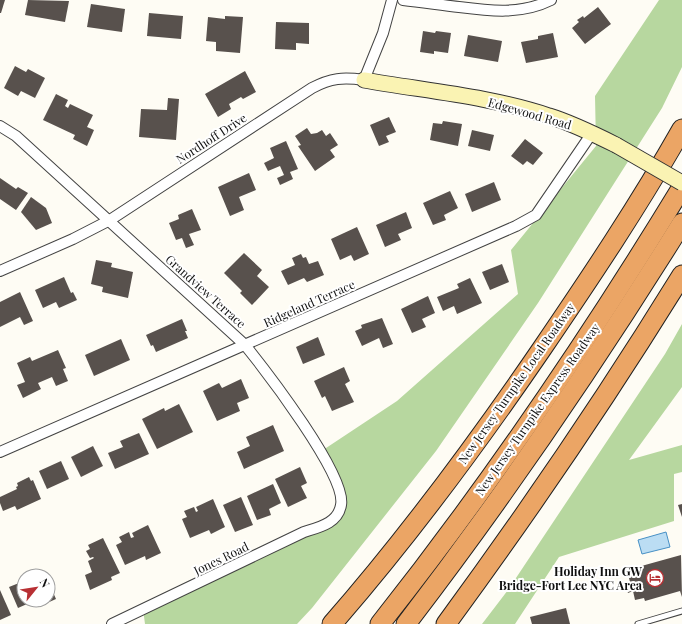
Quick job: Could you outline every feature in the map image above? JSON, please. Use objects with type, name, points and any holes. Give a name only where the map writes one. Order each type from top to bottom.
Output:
[{"type":"highway","name":"New Jersey Turnpike Local Roadway","points":[[332,624],[378,570],[424,512],[510,394],[614,242],[682,129]]},
{"type":"highway","name":"New Jersey Turnpike Express Roadway","points":[[380,624],[464,513],[538,410],[621,286],[682,185]]},
{"type":"highway","name":"New Jersey Turnpike Express Roadway","points":[[406,624],[477,529],[551,425],[629,307],[682,223]]},
{"type":"highway","points":[[446,624],[579,436],[682,275]]},
{"type":"street","points":[[364,80],[383,33],[392,0]]},
{"type":"street","points":[[403,0],[506,12],[526,9],[551,0]]},
{"type":"street","name":"Nordhoff Drive","points":[[0,271],[73,239],[110,220],[312,88],[338,79],[351,78],[364,80]]},
{"type":"street","name":"Edgewood Road","points":[[364,80],[445,92],[507,104],[548,115],[616,144],[682,185]]},
{"type":"street","name":"Grandview Terrace","points":[[0,126],[16,136],[246,345],[303,423],[328,466],[342,496],[342,504],[338,514]]},
{"type":"street","name":"Ridgeland Terrace","points":[[0,452],[516,226],[536,215],[592,133]]},
{"type":"street","name":"Jones Road","points":[[112,624],[304,532],[331,522],[338,514]]},
{"type":"lane","points":[[638,624],[682,611]]},
{"type":"green space","points":[[659,0],[682,0],[682,67],[662,108],[538,303],[436,451],[312,608],[297,624],[145,624],[143,609],[322,526],[342,505],[320,452],[397,401],[518,294],[511,250],[596,146],[595,96]]},
{"type":"green space","points":[[682,324],[682,387],[629,460],[682,445],[682,472],[674,474],[674,521],[559,557],[515,624],[482,624],[508,590],[665,354]]},
{"type":"water","points":[[666,532],[670,547],[642,554],[638,540]]},
{"type":"building","points":[[0,0],[5,0],[1,13],[0,13]]},
{"type":"building","points":[[28,0],[69,1],[65,22],[25,15]]},
{"type":"building","points":[[91,4],[125,9],[122,32],[87,27]]},
{"type":"building","points":[[598,7],[611,24],[585,44],[572,28],[579,22],[577,20],[583,16],[584,18]]},
{"type":"building","points":[[149,13],[183,16],[181,39],[147,36]]},
{"type":"building","points":[[225,16],[243,17],[240,53],[216,51],[216,42],[206,41],[208,17],[225,19]]},
{"type":"building","points":[[276,22],[309,23],[309,44],[296,43],[296,50],[275,49]]},
{"type":"building","points":[[423,31],[451,33],[448,53],[434,51],[434,54],[420,52]]},
{"type":"building","points":[[553,33],[558,57],[526,63],[521,42],[538,39],[538,36]]},
{"type":"building","points":[[468,35],[502,41],[498,62],[464,56]]},
{"type":"building","points":[[15,66],[26,72],[28,69],[45,78],[35,98],[21,91],[18,96],[4,88]]},
{"type":"building","points":[[245,71],[256,92],[243,99],[241,97],[229,104],[231,109],[218,117],[205,94]]},
{"type":"building","points":[[56,94],[68,100],[65,106],[68,108],[70,104],[93,115],[87,127],[94,130],[87,146],[73,139],[75,135],[43,120]]},
{"type":"building","points":[[168,98],[179,99],[176,140],[139,137],[141,109],[167,110]]},
{"type":"building","points":[[389,117],[396,132],[386,136],[389,142],[379,146],[370,125]]},
{"type":"building","points":[[443,121],[462,124],[458,146],[430,140],[433,123],[442,124]]},
{"type":"building","points":[[307,128],[311,134],[322,130],[326,136],[330,133],[338,145],[330,150],[335,157],[315,171],[298,146],[301,145],[295,136]]},
{"type":"building","points":[[472,130],[494,135],[490,151],[468,146]]},
{"type":"building","points":[[525,139],[543,153],[533,165],[527,161],[523,165],[511,156]]},
{"type":"building","points":[[286,141],[298,169],[290,172],[293,179],[280,185],[277,178],[284,175],[280,166],[268,171],[264,163],[274,158],[270,148]]},
{"type":"building","points":[[249,173],[256,190],[239,197],[244,210],[230,216],[218,187]]},
{"type":"building","points":[[0,178],[16,189],[18,187],[28,193],[16,210],[0,199]]},
{"type":"building","points":[[494,182],[501,200],[472,212],[465,194]]},
{"type":"building","points":[[450,191],[458,208],[444,215],[446,220],[433,225],[423,203]]},
{"type":"building","points":[[31,197],[46,208],[52,223],[36,230],[21,212]]},
{"type":"building","points":[[192,209],[201,230],[189,234],[194,245],[186,248],[182,238],[176,240],[169,223],[179,219],[178,215]]},
{"type":"building","points":[[406,212],[412,228],[398,234],[401,240],[385,247],[376,225]]},
{"type":"building","points":[[357,227],[369,254],[354,261],[351,255],[340,260],[331,239]]},
{"type":"building","points":[[244,253],[262,270],[257,276],[269,287],[252,305],[240,293],[242,291],[224,273]]},
{"type":"building","points":[[301,254],[303,258],[306,257],[309,264],[318,261],[324,275],[307,282],[304,278],[288,285],[281,271],[295,265],[292,258]]},
{"type":"building","points":[[96,260],[112,263],[111,267],[133,272],[128,298],[102,292],[103,287],[91,284]]},
{"type":"building","points":[[502,264],[509,282],[490,290],[482,272]]},
{"type":"building","points":[[64,277],[71,293],[73,292],[77,300],[59,308],[56,302],[43,308],[35,290]]},
{"type":"building","points":[[470,278],[482,303],[457,314],[454,306],[443,311],[437,297],[459,288],[457,284]]},
{"type":"building","points":[[20,292],[33,321],[24,325],[20,317],[0,327],[0,302]]},
{"type":"building","points":[[428,296],[435,313],[422,319],[426,327],[412,333],[401,309]]},
{"type":"building","points":[[382,318],[393,344],[383,348],[379,338],[362,346],[355,331],[362,328],[361,325]]},
{"type":"building","points":[[182,319],[188,338],[156,352],[153,345],[151,346],[146,335]]},
{"type":"building","points":[[318,337],[325,355],[303,364],[296,347]]},
{"type":"building","points":[[121,339],[130,360],[94,376],[85,355]]},
{"type":"building","points":[[58,350],[66,368],[63,369],[68,381],[56,386],[52,377],[38,383],[41,389],[23,398],[17,385],[25,382],[17,363],[30,357],[32,361]]},
{"type":"building","points":[[344,367],[350,381],[345,384],[354,402],[332,411],[325,396],[322,398],[314,381]]},
{"type":"building","points":[[241,379],[249,398],[237,403],[240,411],[217,421],[203,391],[219,383],[222,388]]},
{"type":"building","points":[[179,404],[193,432],[157,449],[142,419],[164,408],[165,411]]},
{"type":"building","points":[[273,425],[284,451],[244,469],[237,452],[250,446],[246,437]]},
{"type":"building","points":[[139,433],[149,454],[115,469],[108,453],[123,447],[120,441]]},
{"type":"building","points":[[93,446],[103,466],[81,477],[71,457]]},
{"type":"building","points":[[61,461],[69,479],[47,489],[39,471]]},
{"type":"building","points":[[300,467],[307,483],[301,486],[307,498],[288,507],[275,479]]},
{"type":"building","points":[[29,477],[31,481],[33,480],[41,499],[17,510],[15,506],[3,511],[0,503],[0,497],[17,489],[17,483]]},
{"type":"building","points":[[273,484],[281,503],[269,509],[271,515],[257,520],[247,496]]},
{"type":"building","points":[[241,497],[253,525],[235,532],[223,505]]},
{"type":"building","points":[[213,499],[225,527],[211,534],[209,530],[190,538],[182,519],[187,517],[184,511],[194,507],[196,512],[198,511],[196,507]]},
{"type":"building","points":[[682,504],[682,517],[678,505]]},
{"type":"building","points":[[148,525],[161,553],[146,560],[145,556],[125,565],[116,545],[122,542],[119,537],[129,532],[131,538],[134,537],[132,533]]},
{"type":"building","points":[[103,538],[120,573],[111,577],[112,580],[90,590],[85,575],[92,572],[88,561],[94,558],[90,558],[86,551],[90,549],[88,545]]},
{"type":"building","name":"Holiday Inn GW Bridge-Fort Lee NYC Area","points":[[681,555],[682,597],[680,591],[645,601],[644,598],[635,600],[633,591],[628,593],[626,587],[631,586],[627,570]]},
{"type":"building","points":[[16,584],[16,603],[9,587]]},
{"type":"building","points":[[0,590],[11,615],[0,620]]},
{"type":"building","points":[[566,608],[570,624],[532,624],[530,617]]},
{"type":"place","name":"Holiday Inn GW Bridge-Fort Lee NYC Area","points":[[655,578]]}]
